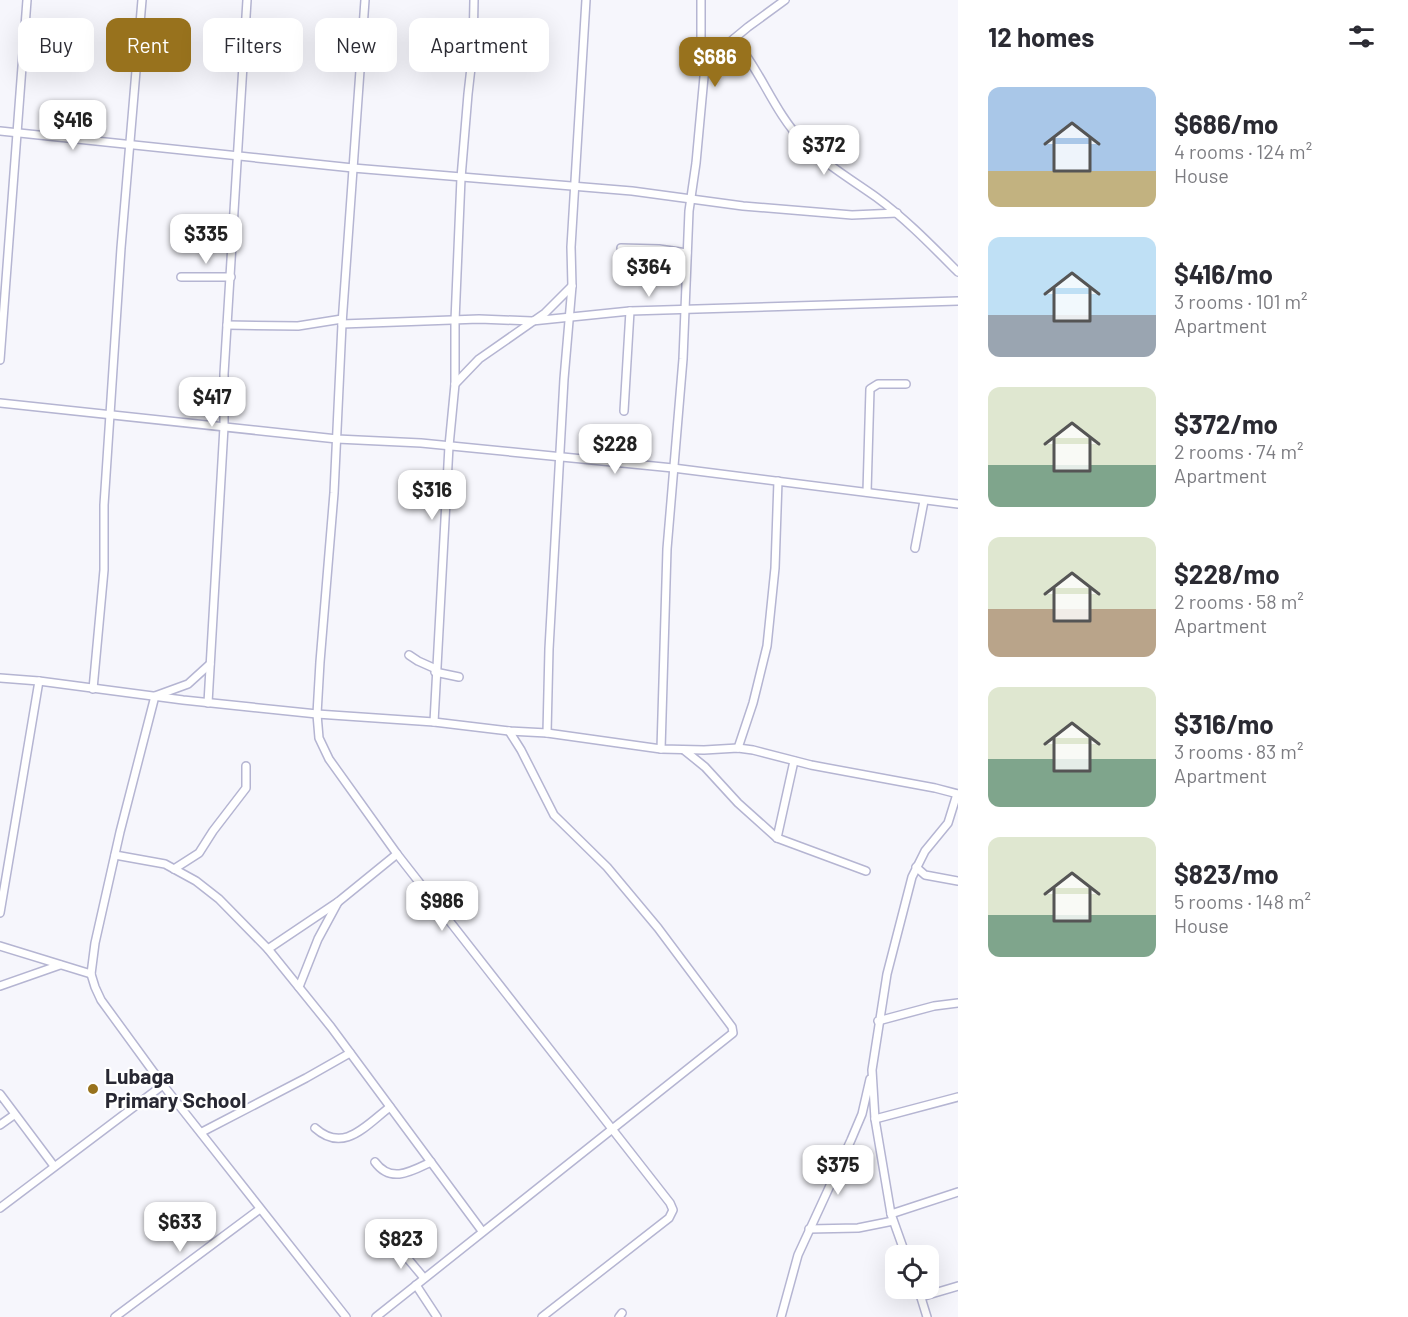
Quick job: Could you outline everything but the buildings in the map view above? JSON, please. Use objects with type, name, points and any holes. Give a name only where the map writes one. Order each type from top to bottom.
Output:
[{"type":"street","points":[[0,360],[27,0]]},
{"type":"street","points":[[93,689],[104,570],[104,505],[121,248],[142,0]]},
{"type":"street","points":[[208,703],[224,427],[227,325],[247,0]]},
{"type":"street","points":[[364,0],[342,321],[337,439],[317,714],[319,738],[323,748],[397,854],[670,1203],[673,1210],[672,1214],[542,1317]]},
{"type":"street","points":[[434,722],[435,670],[455,384],[455,321],[461,178],[473,50],[474,0]]},
{"type":"street","points":[[547,733],[549,649],[572,286],[571,248],[586,0]]},
{"type":"street","points":[[701,0],[701,46],[705,70]]},
{"type":"street","points":[[661,749],[667,549],[683,358],[689,198],[697,153],[705,66],[762,15],[785,0]]},
{"type":"street","points":[[734,39],[748,57],[780,111],[804,142],[836,171],[897,213],[958,272]]},
{"type":"street","points":[[0,131],[353,168],[575,186],[737,205],[852,215],[897,213]]},
{"type":"street","points":[[621,249],[659,249],[687,253]]},
{"type":"street","points":[[181,277],[231,277]]},
{"type":"street","points":[[455,384],[479,359],[557,303],[572,286]]},
{"type":"street","points":[[227,325],[298,326],[342,321],[532,321],[630,311],[958,301]]},
{"type":"street","points":[[624,411],[630,311]]},
{"type":"street","points":[[867,492],[870,389],[878,384],[906,384]]},
{"type":"street","points":[[0,403],[337,439],[449,446],[673,468],[958,504]]},
{"type":"street","points":[[738,748],[753,703],[767,646],[775,568],[778,481]]},
{"type":"street","points":[[915,548],[924,501]]},
{"type":"street","points":[[409,655],[435,670],[459,677]]},
{"type":"street","points":[[154,696],[188,684],[210,664]]},
{"type":"street","points":[[0,678],[317,714],[547,733],[661,749],[738,748],[957,794],[948,823],[916,867],[898,923],[862,1114],[798,1255],[781,1317]]},
{"type":"street","points":[[0,913],[39,681]]},
{"type":"street","points":[[154,696],[94,944],[92,974],[100,1000],[163,1085],[346,1317]]},
{"type":"street","points":[[376,1317],[731,1035],[733,1029],[658,928],[607,867],[554,815],[509,731]]},
{"type":"street","points":[[684,750],[705,767],[738,803],[777,837],[866,871]]},
{"type":"street","points":[[777,837],[794,761]]},
{"type":"street","points":[[174,869],[199,853],[246,788],[246,766]]},
{"type":"street","points":[[268,949],[338,902],[397,854]]},
{"type":"street","points":[[115,855],[151,861],[174,869],[196,881],[219,899],[268,949],[300,987],[482,1231]]},
{"type":"street","points":[[916,867],[926,875],[958,881]]},
{"type":"street","points":[[300,987],[318,939],[338,902]]},
{"type":"street","points":[[0,946],[92,974]]},
{"type":"street","points":[[0,986],[60,965]]},
{"type":"street","points":[[879,1021],[934,1006],[958,1003]]},
{"type":"street","points":[[202,1132],[350,1053]]},
{"type":"street","points":[[872,1070],[875,1119],[892,1217],[902,1245]]},
{"type":"street","points":[[0,1208],[163,1085]]},
{"type":"street","points":[[0,1094],[54,1166]]},
{"type":"street","points":[[875,1119],[958,1097]]},
{"type":"street","points":[[315,1128],[330,1139],[343,1139],[390,1107]]},
{"type":"street","points":[[0,1125],[14,1115]]},
{"type":"street","points":[[375,1162],[386,1173],[394,1174],[413,1171],[431,1162]]},
{"type":"street","points":[[809,1229],[858,1228],[958,1192]]},
{"type":"street","points":[[115,1317],[260,1209]]},
{"type":"street","points":[[398,1246],[423,1278]]},
{"type":"street","points":[[416,1285],[437,1317]]},
{"type":"street","points":[[939,1292],[958,1286]]},
{"type":"street","points":[[922,1299],[927,1317]]},
{"type":"place","name":"Lubaga Primary School","points":[[93,1089]]}]
